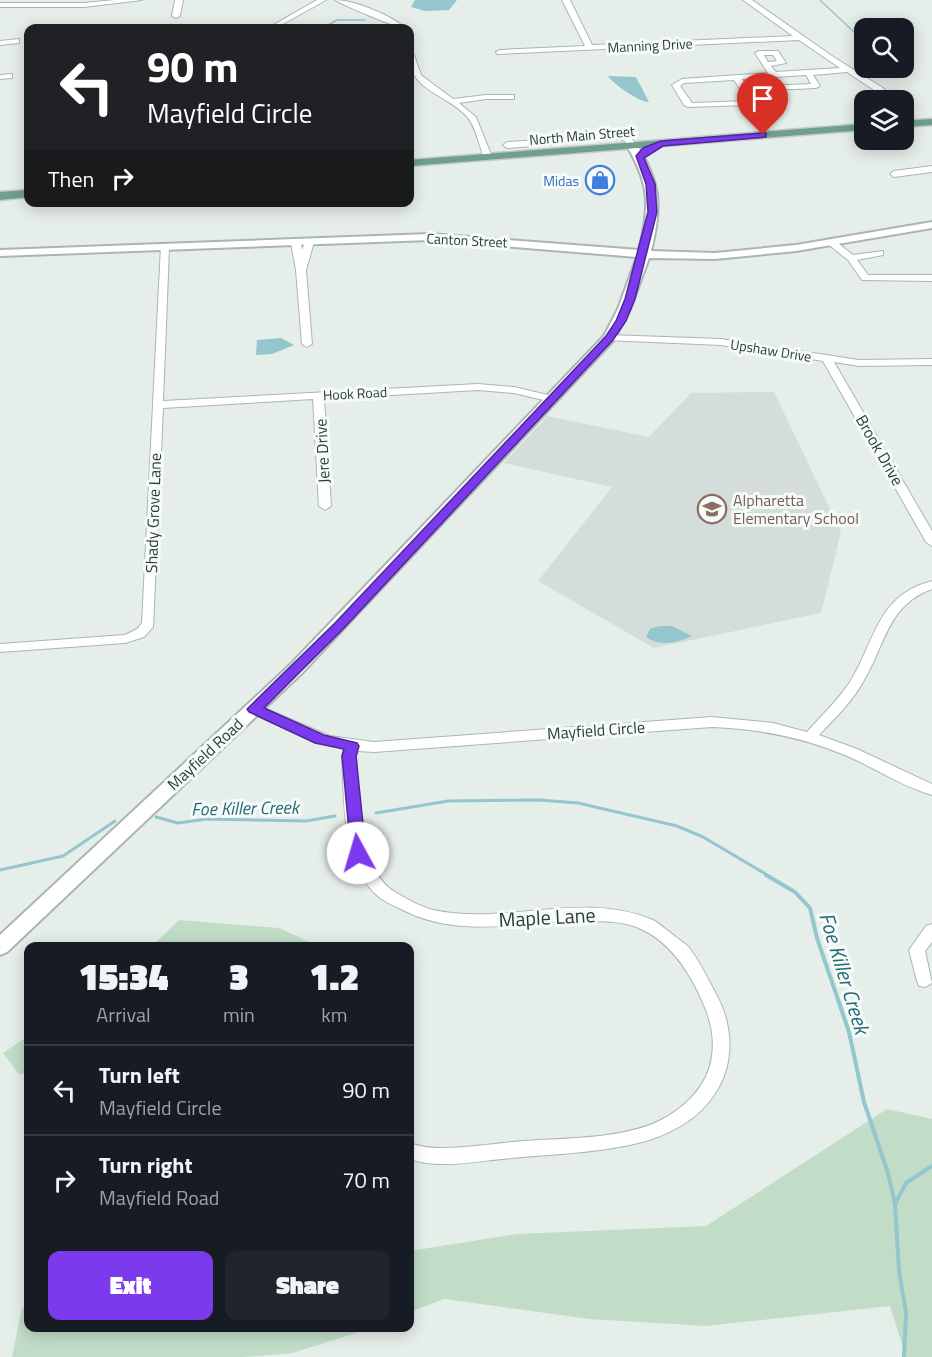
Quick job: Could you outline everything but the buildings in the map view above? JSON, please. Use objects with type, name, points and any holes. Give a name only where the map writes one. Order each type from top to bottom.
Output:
[{"type":"main road","points":[[914,121],[932,122]]},
{"type":"main road","name":"North Main Street","points":[[414,164],[488,157],[535,148],[632,146],[854,128]]},
{"type":"main road","points":[[639,158],[646,150],[661,143]]},
{"type":"main road","points":[[0,196],[24,194]]},
{"type":"street","points":[[0,5],[32,2],[84,4],[138,0]]},
{"type":"street","points":[[176,16],[179,0]]},
{"type":"street","points":[[279,24],[321,0]]},
{"type":"street","points":[[339,0],[396,24]]},
{"type":"street","points":[[566,0],[590,48]]},
{"type":"street","points":[[748,0],[800,38],[880,90]]},
{"type":"street","name":"Manning Drive","points":[[501,52],[800,38]]},
{"type":"street","points":[[0,43],[16,41]]},
{"type":"street","points":[[766,64],[774,76]]},
{"type":"street","points":[[737,78],[750,99],[748,103],[696,105],[687,103],[676,86],[682,81],[848,70]]},
{"type":"street","points":[[414,74],[472,117],[488,157]]},
{"type":"street","points":[[744,90],[816,86],[809,74]]},
{"type":"street","points":[[0,77],[9,76]]},
{"type":"street","points":[[452,102],[486,97],[511,98]]},
{"type":"street","points":[[507,145],[535,148]]},
{"type":"street","name":"Mayfield Road","points":[[0,947],[254,709],[339,626],[609,338],[627,308],[653,212],[653,197],[639,158],[632,146]]},
{"type":"street","points":[[894,174],[932,169]]},
{"type":"street","name":"Canton Street","points":[[0,253],[164,248],[303,248],[430,237],[642,254],[730,255],[831,242],[932,225]]},
{"type":"street","points":[[831,242],[851,258],[865,278],[932,278]]},
{"type":"street","name":"Shady Grove Lane","points":[[0,648],[125,639],[138,635],[148,623],[164,248]]},
{"type":"street","points":[[303,248],[301,270],[307,344]]},
{"type":"street","points":[[851,258],[880,253]]},
{"type":"street","name":"Upshaw Drive","points":[[609,338],[721,342],[827,359],[881,364],[932,362]]},
{"type":"street","name":"Brook Drive","points":[[827,359],[932,542]]},
{"type":"street","name":"Hook Road","points":[[157,405],[478,387],[514,390],[552,399]]},
{"type":"street","name":"Jere Drive","points":[[318,396],[325,506]]},
{"type":"street","points":[[811,736],[857,683],[881,628],[899,601],[909,593],[932,585]]},
{"type":"street","name":"Mayfield Circle","points":[[254,709],[320,739],[352,746],[374,747],[712,722],[762,725],[811,736],[932,790]]},
{"type":"street","name":"Maple Lane","points":[[352,746],[349,756],[358,853],[367,875],[385,894],[415,911],[451,920],[478,921],[586,912],[612,915],[643,924],[664,935],[689,957],[703,978],[718,1019],[721,1035],[719,1067],[704,1096],[677,1120],[658,1130],[621,1140],[441,1156],[414,1153]]},
{"type":"street","points":[[925,981],[916,950],[932,930]]},
{"type":"shaded area","name":"Alpharetta Elementary School","points":[[774,392],[841,532],[821,613],[654,648],[538,581],[612,487],[504,463],[547,416],[649,437],[691,393]]},
{"type":"green space","points":[[179,920],[279,928],[309,942],[156,942]]},
{"type":"green space","points":[[24,1039],[24,1074],[19,1074],[3,1053]]},
{"type":"green space","points":[[887,1109],[932,1119],[932,1357],[906,1357],[890,1306],[706,1326],[589,1319],[444,1299],[414,1310],[414,1250],[517,1234],[706,1226]]},
{"type":"green space","points":[[24,1307],[24,1332],[359,1332],[293,1353],[244,1357],[12,1357]]},
{"type":"water","points":[[415,0],[457,0],[449,10],[425,11],[411,7]]},
{"type":"water","points":[[608,76],[636,77],[649,102],[627,92]]},
{"type":"water","points":[[281,338],[294,345],[272,354],[256,355],[257,340]]},
{"type":"water","points":[[672,626],[692,636],[669,643],[657,642],[646,637],[650,629]]},
{"type":"waterway","points":[[820,0],[854,32]]},
{"type":"waterway","points":[[330,24],[337,20],[365,20]]},
{"type":"waterway","name":"Foe Killer Creek","points":[[376,813],[448,801],[539,800],[578,803],[677,826],[703,837],[769,876]]},
{"type":"waterway","name":"Foe Killer Creek","points":[[156,817],[178,823],[207,819],[306,821],[335,816]]},
{"type":"waterway","name":"Foe Killer Creek","points":[[0,870],[63,856],[115,821]]},
{"type":"waterway","name":"Foe Killer Creek","points":[[766,875],[795,892],[810,908],[817,938],[849,1032],[864,1102],[888,1173],[895,1204]]},
{"type":"waterway","points":[[895,1204],[906,1183],[932,1166]]},
{"type":"waterway","name":"Foe Killer Creek","points":[[895,1204],[899,1271],[906,1313],[904,1357]]},
{"type":"place","name":"Midas","points":[[600,180]]},
{"type":"place","name":"Alpharetta Elementary School","points":[[712,509]]},
{"type":"route","points":[[358,853],[349,756],[352,746],[320,739],[254,709],[339,626],[598,350],[621,321],[630,299],[653,212],[650,184],[639,158],[646,150],[661,143],[763,135]]}]
